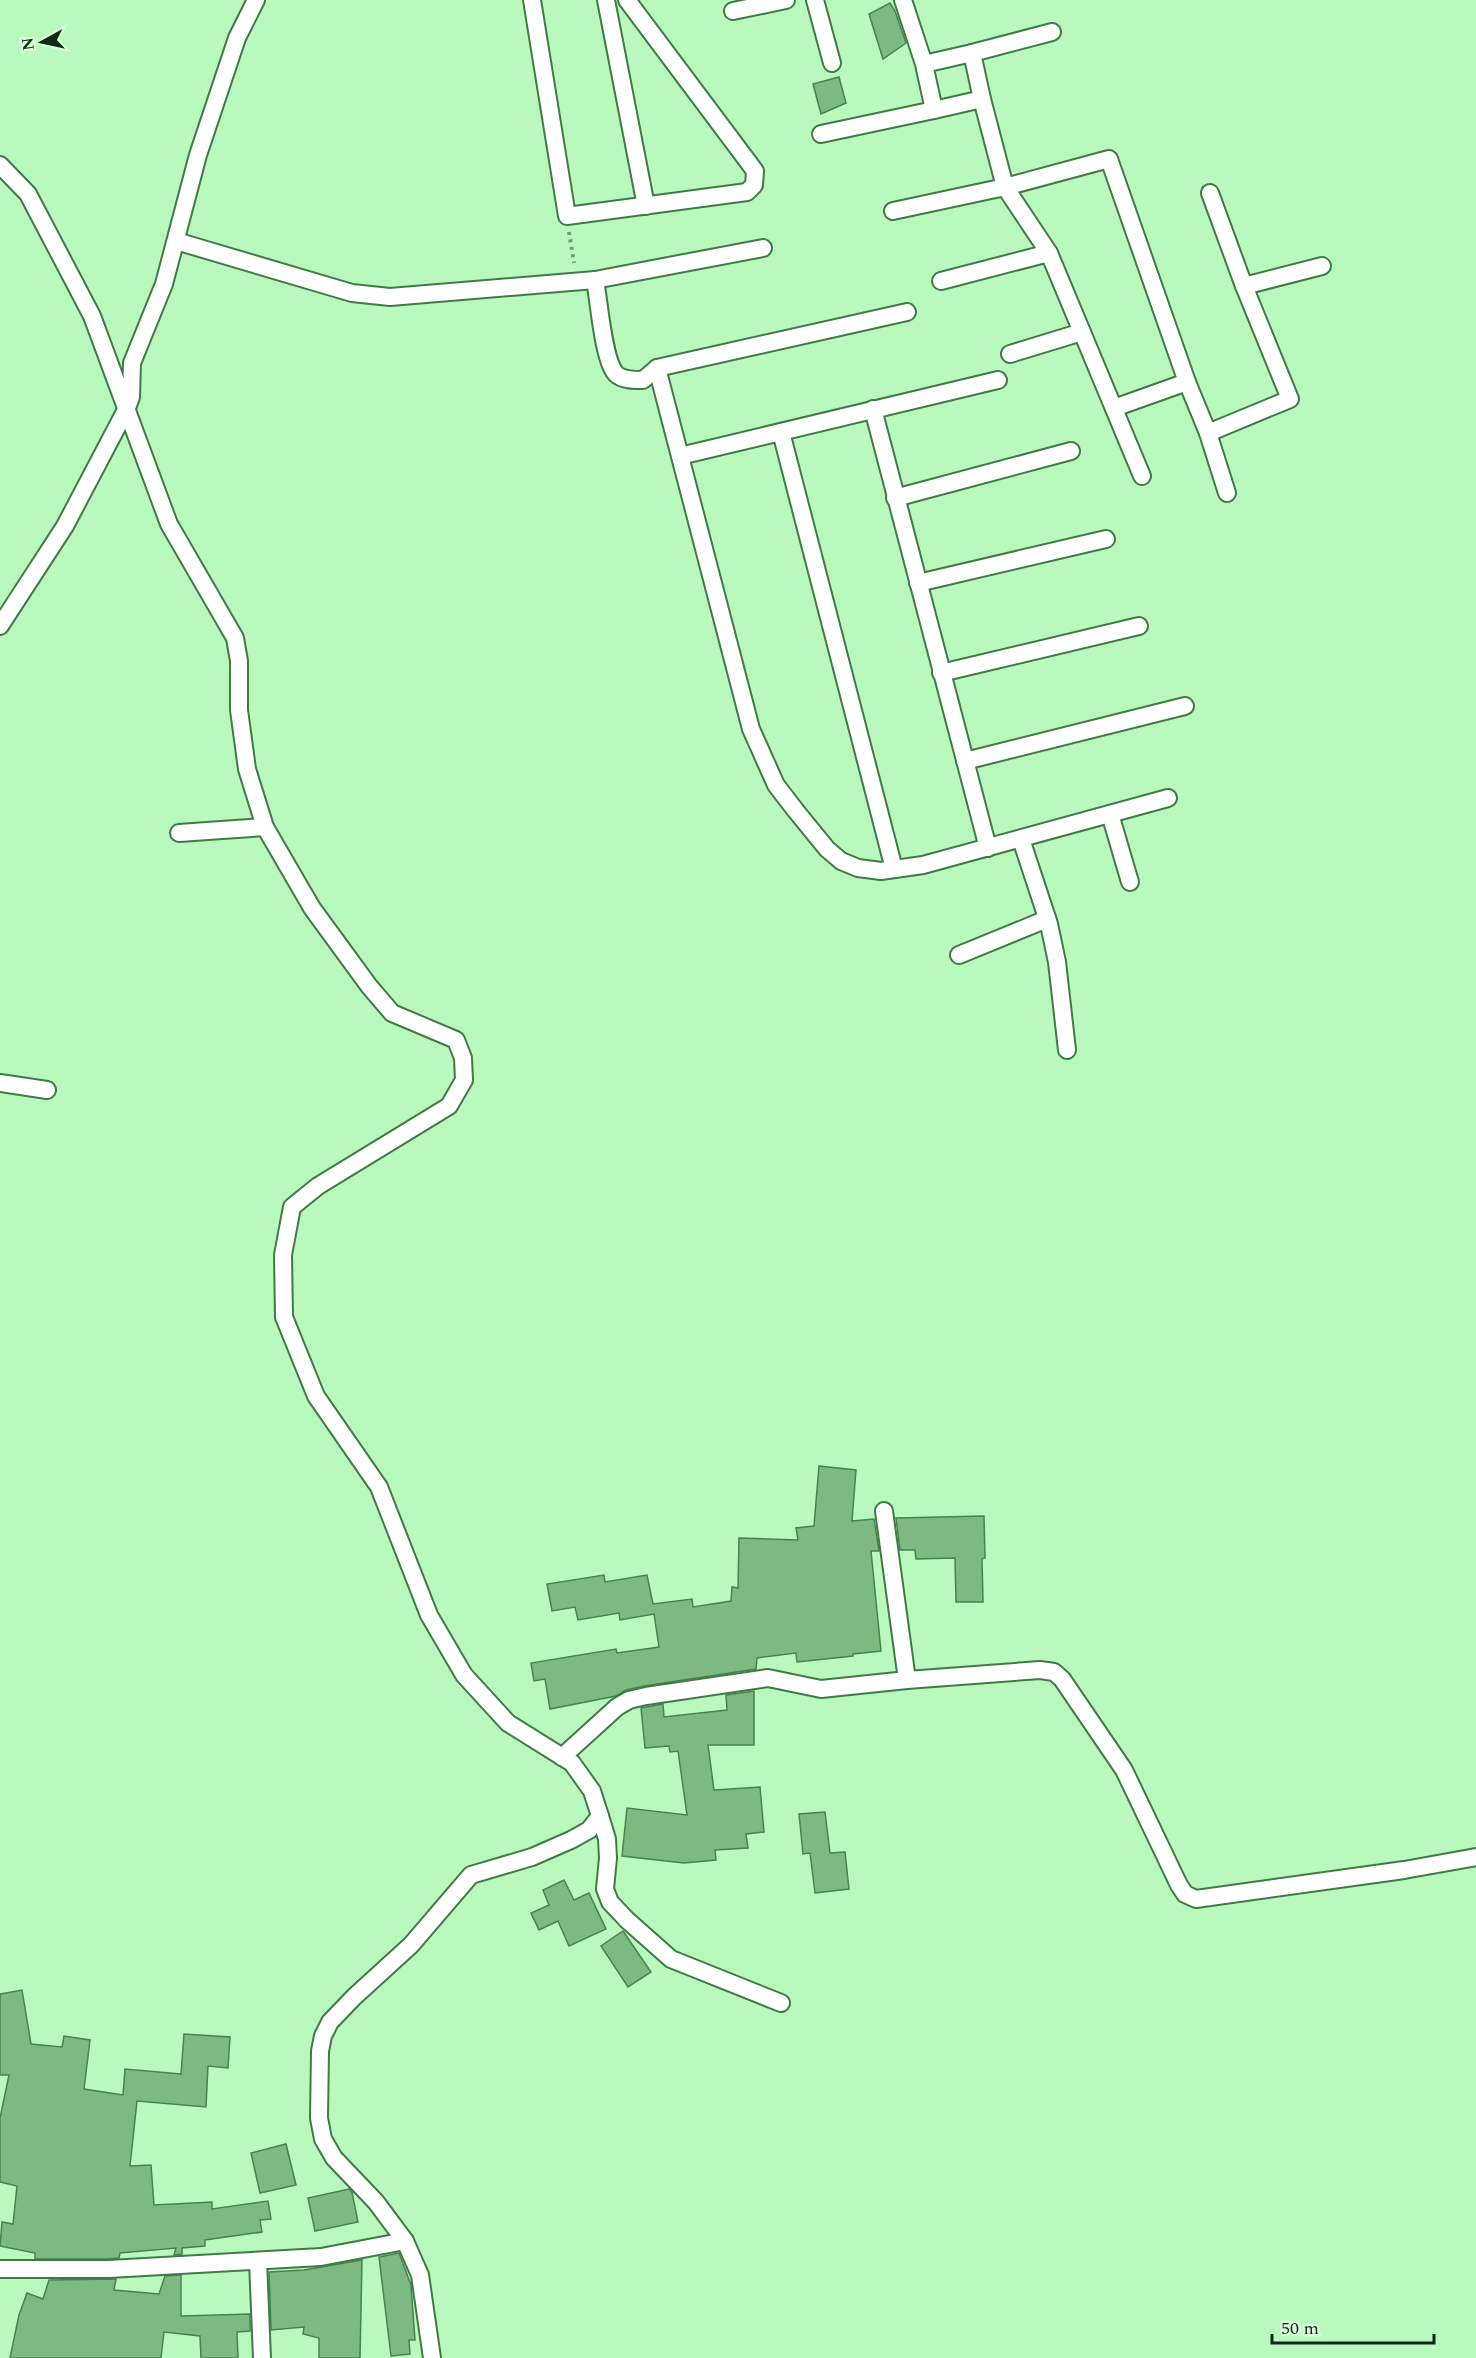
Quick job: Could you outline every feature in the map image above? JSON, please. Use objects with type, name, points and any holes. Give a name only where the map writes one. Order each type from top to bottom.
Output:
[{"type":"street","points":[[0,626],[65,526],[129,402],[132,363],[164,284],[198,155],[237,38],[256,0]]},
{"type":"street","points":[[532,0],[567,216],[747,192],[754,185],[755,171],[627,0]]},
{"type":"street","points":[[606,0],[646,206]]},
{"type":"street","points":[[733,11],[786,0]]},
{"type":"street","points":[[815,0],[832,63]]},
{"type":"street","points":[[903,0],[924,64],[934,110]]},
{"type":"street","points":[[924,64],[1052,32]]},
{"type":"street","points":[[972,53],[1005,187],[1050,253],[1142,476]]},
{"type":"street","points":[[821,134],[982,99]]},
{"type":"street","points":[[893,211],[1005,187],[1109,159],[1187,382],[1208,433],[1227,493]]},
{"type":"street","points":[[0,165],[28,194],[87,306],[129,402],[169,524],[234,638],[240,661],[239,710],[247,769],[265,827],[312,908],[369,986],[392,1013],[456,1040],[463,1058],[464,1080],[449,1106],[318,1186],[292,1207],[283,1255],[284,1317],[316,1396],[379,1487],[429,1615],[464,1675],[508,1723],[572,1763],[592,1791],[604,1826],[608,1858],[605,1889],[610,1902],[671,1959],[781,2003]]},
{"type":"street","points":[[1208,433],[1290,399],[1210,194]]},
{"type":"street","points":[[176,241],[352,293],[371,296],[414,296],[595,280],[762,248]]},
{"type":"street","points":[[941,280],[1050,253]]},
{"type":"street","points":[[1244,286],[1322,266]]},
{"type":"street","points":[[595,280],[608,360],[617,375],[629,379],[644,380],[657,368],[907,312]]},
{"type":"street","points":[[1010,354],[1082,332]]},
{"type":"street","points":[[657,368],[751,729],[776,785],[827,849],[841,861],[858,868],[880,871],[923,865],[1168,798]]},
{"type":"street","points":[[680,456],[998,380]]},
{"type":"street","points":[[1114,408],[1187,382]]},
{"type":"street","points":[[873,409],[988,848]]},
{"type":"street","points":[[781,432],[894,869]]},
{"type":"street","points":[[896,498],[1071,451]]},
{"type":"street","points":[[918,582],[1106,539]]},
{"type":"street","points":[[941,673],[1140,626]]},
{"type":"street","points":[[965,761],[1185,706]]},
{"type":"street","points":[[1110,814],[1130,882]]},
{"type":"street","points":[[179,833],[265,827]]},
{"type":"street","points":[[1021,839],[1047,919],[1057,962],[1067,1050]]},
{"type":"street","points":[[959,955],[1047,919]]},
{"type":"street","points":[[0,1083],[47,1090]]},
{"type":"street","points":[[884,1511],[906,1680]]},
{"type":"street","points":[[562,1757],[617,1707],[629,1700],[646,1696],[768,1678],[821,1689],[1040,1670],[1054,1672],[1062,1679],[1124,1770],[1179,1885],[1185,1894],[1196,1899],[1404,1870],[1476,1857]]},
{"type":"street","points":[[432,2358],[420,2275],[405,2241],[376,2202],[334,2158],[323,2139],[319,2118],[320,2051],[323,2036],[330,2022],[354,1997],[411,1946],[471,1875],[532,1857],[572,1840],[589,1830],[600,1816]]},
{"type":"street","points":[[0,2269],[109,2268],[321,2257],[405,2241]]},
{"type":"street","points":[[258,2261],[262,2358]]},
{"type":"path","points":[[567,216],[577,282]]},
{"type":"building","points":[[890,3],[906,43],[883,59],[869,14]]},
{"type":"building","points":[[839,77],[846,103],[821,114],[813,84]]},
{"type":"building","points":[[819,1466],[856,1470],[852,1521],[874,1519],[879,1551],[871,1551],[881,1651],[797,1662],[796,1653],[757,1658],[756,1669],[644,1686],[626,1690],[616,1696],[550,1709],[545,1679],[534,1681],[531,1663],[616,1649],[617,1653],[659,1647],[654,1614],[620,1620],[619,1613],[578,1620],[575,1607],[552,1611],[547,1584],[604,1575],[605,1582],[647,1575],[653,1604],[692,1599],[693,1607],[731,1601],[732,1587],[738,1588],[739,1538],[798,1540],[796,1528],[814,1526]]},
{"type":"building","points":[[984,1516],[983,1602],[956,1602],[955,1558],[916,1559],[915,1550],[900,1550],[896,1518]]},
{"type":"building","points":[[754,1691],[754,1745],[708,1745],[714,1790],[760,1787],[764,1832],[746,1834],[748,1848],[715,1850],[716,1860],[684,1863],[622,1856],[627,1808],[687,1815],[678,1751],[670,1752],[669,1746],[645,1748],[641,1708],[663,1704],[664,1717],[727,1710],[726,1695]]},
{"type":"building","points":[[825,1812],[830,1853],[845,1852],[849,1889],[815,1893],[810,1853],[803,1854],[799,1814]]},
{"type":"building","points":[[564,1880],[574,1900],[589,1893],[606,1929],[569,1946],[558,1921],[539,1930],[531,1913],[549,1905],[543,1890]]},
{"type":"building","points":[[623,1931],[651,1972],[628,1987],[601,1946]]},
{"type":"building","points":[[22,1990],[31,2044],[62,2047],[64,2036],[90,2040],[84,2089],[123,2095],[125,2069],[181,2074],[184,2034],[230,2037],[228,2068],[208,2066],[206,2107],[137,2101],[130,2166],[151,2165],[154,2205],[212,2202],[212,2209],[268,2201],[271,2219],[260,2220],[262,2232],[205,2240],[205,2246],[182,2248],[182,2254],[174,2255],[176,2248],[120,2253],[119,2258],[109,2259],[35,2259],[35,2253],[0,2246],[2,2222],[13,2224],[17,2186],[0,2182],[0,2118],[9,2075],[0,2075],[0,1994]]},
{"type":"building","points":[[286,2144],[296,2185],[260,2193],[251,2153]]},
{"type":"building","points":[[349,2189],[352,2192],[358,2222],[315,2231],[308,2198]]},
{"type":"building","points":[[399,2253],[411,2285],[415,2340],[409,2340],[410,2354],[391,2356],[379,2257]]},
{"type":"building","points":[[362,2260],[360,2358],[319,2358],[319,2338],[303,2334],[304,2327],[271,2330],[269,2272],[304,2270]]},
{"type":"building","points":[[181,2275],[181,2316],[250,2314],[250,2331],[237,2332],[238,2358],[201,2358],[200,2336],[164,2332],[161,2358],[10,2358],[19,2315],[27,2293],[43,2299],[49,2280],[116,2279],[114,2290],[159,2294],[165,2276]]}]
